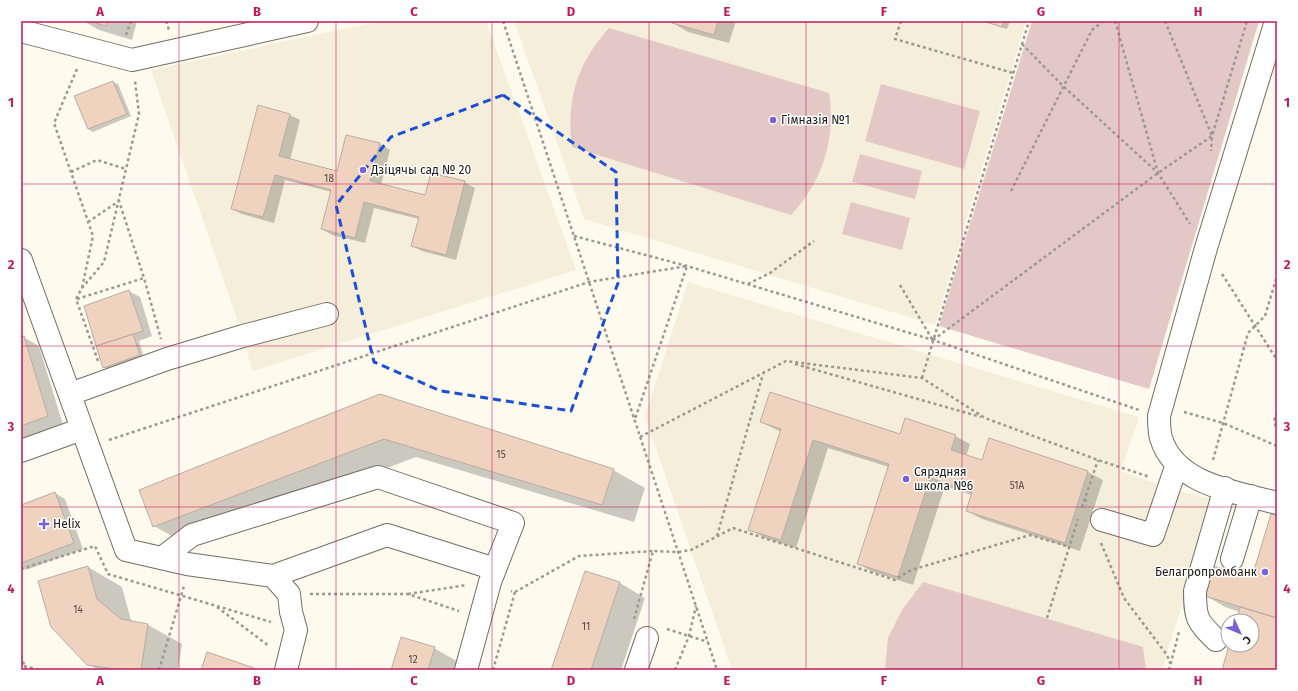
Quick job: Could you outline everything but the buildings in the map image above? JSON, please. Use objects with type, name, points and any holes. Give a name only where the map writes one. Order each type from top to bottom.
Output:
[{"type":"lane","points":[[21,30],[132,60],[307,21]]},
{"type":"lane","points":[[1101,530],[1153,535],[1173,474],[1170,457],[1160,438],[1159,412],[1206,248],[1276,21]]},
{"type":"lane","points":[[21,260],[126,550],[187,564],[274,576],[387,535],[495,569]]},
{"type":"lane","points":[[70,394],[168,359],[243,336],[327,314]]},
{"type":"lane","points":[[21,451],[86,438]]},
{"type":"lane","points":[[1173,474],[1184,472],[1225,488],[1277,503]]},
{"type":"lane","points":[[162,558],[192,535],[378,477],[513,523],[495,569],[466,670]]},
{"type":"lane","points":[[1216,640],[1200,624],[1195,608],[1195,591],[1225,488]]},
{"type":"lane","points":[[1232,559],[1251,496]]},
{"type":"lane","points":[[274,576],[289,594],[291,612],[296,630],[287,665]]},
{"type":"lane","points":[[636,670],[647,638]]},
{"type":"path","points":[[503,21],[718,670]]},
{"type":"path","points":[[901,21],[895,39],[1013,73]]},
{"type":"path","points":[[922,378],[1029,21]]},
{"type":"path","points":[[1011,191],[1062,86],[1092,30],[1103,21]]},
{"type":"path","points":[[1115,21],[1158,173]]},
{"type":"path","points":[[933,340],[1158,173],[1212,136],[1247,21]]},
{"type":"path","points":[[1022,44],[1062,86],[1158,173],[1206,248]]},
{"type":"path","points":[[82,288],[93,236],[54,123],[86,48]]},
{"type":"path","points":[[100,367],[76,299],[82,288],[104,262],[139,114],[134,74]]},
{"type":"path","points":[[71,172],[97,160],[126,170]]},
{"type":"path","points":[[88,222],[119,201]]},
{"type":"path","points":[[119,201],[168,359]]},
{"type":"path","points":[[574,235],[687,266],[933,340],[1144,412]]},
{"type":"path","points":[[748,284],[770,273],[814,241]]},
{"type":"path","points":[[86,438],[589,282],[687,266]]},
{"type":"path","points":[[635,419],[687,266]]},
{"type":"path","points":[[1213,460],[1248,333],[1264,316],[1277,276]]},
{"type":"path","points":[[76,299],[144,278]]},
{"type":"path","points":[[900,285],[933,340]]},
{"type":"path","points":[[786,361],[985,418],[1098,460],[1173,474]]},
{"type":"path","points":[[640,437],[786,361],[922,378],[985,418]]},
{"type":"path","points":[[716,537],[764,373]]},
{"type":"path","points":[[1184,412],[1224,424],[1277,446]]},
{"type":"path","points":[[1277,412],[1274,421],[1277,430]]},
{"type":"path","points":[[1047,618],[1098,460]]},
{"type":"path","points":[[515,592],[579,556],[653,551],[678,552],[691,550],[733,528],[895,580],[911,570],[1030,535],[1070,547]]},
{"type":"path","points":[[1101,530],[1124,598],[1167,656],[1170,663]]},
{"type":"path","points":[[21,569],[95,546],[108,574],[296,630]]},
{"type":"path","points":[[634,619],[653,551]]},
{"type":"path","points":[[159,670],[182,596],[187,564]]},
{"type":"path","points":[[289,594],[408,594],[480,617]]},
{"type":"path","points":[[675,670],[689,636],[696,605]]},
{"type":"path","points":[[215,606],[287,665]]},
{"type":"path","points":[[21,656],[26,670]]},
{"type":"path","points":[[24,666],[40,670]]},
{"type":"highlighted area","points":[[503,95],[616,172],[618,283],[571,411],[441,391],[374,362],[336,205],[391,137]]},
{"type":"shaded area","name":"Дзіцячы сад № 20","points":[[381,21],[486,21],[576,270],[252,371],[243,336],[151,70]]},
{"type":"shaded area","name":"Гімназія №1","points":[[514,21],[1026,21],[935,325],[584,219]]},
{"type":"shaded area","points":[[1032,21],[1259,21],[1149,389],[939,326]]},
{"type":"shaded area","points":[[609,28],[829,93],[831,127],[825,158],[819,174],[811,188],[791,215],[572,147],[571,113],[576,83],[589,55]]},
{"type":"shaded area","points":[[881,84],[980,111],[964,169],[865,141]]},
{"type":"shaded area","points":[[860,154],[922,171],[915,199],[852,182]]},
{"type":"shaded area","points":[[851,202],[910,218],[902,250],[842,234]]},
{"type":"shaded area","name":"Сярэдняя школа №6","points":[[688,282],[1139,417],[1121,471],[1169,488],[1214,500],[1162,670],[732,670],[645,416]]},
{"type":"shaded area","points":[[923,582],[1143,647],[1146,670],[885,670],[888,638],[902,610]]},
{"type":"place","name":"Гімназія №1","points":[[773,120]]},
{"type":"place","name":"Дзіцячы сад № 20","points":[[363,170]]},
{"type":"place","name":"Сярэдняя школа №6","points":[[906,479]]},
{"type":"place","name":"Helix","points":[[44,524]]},
{"type":"place","name":"Белагропромбанк","points":[[1265,572]]}]
